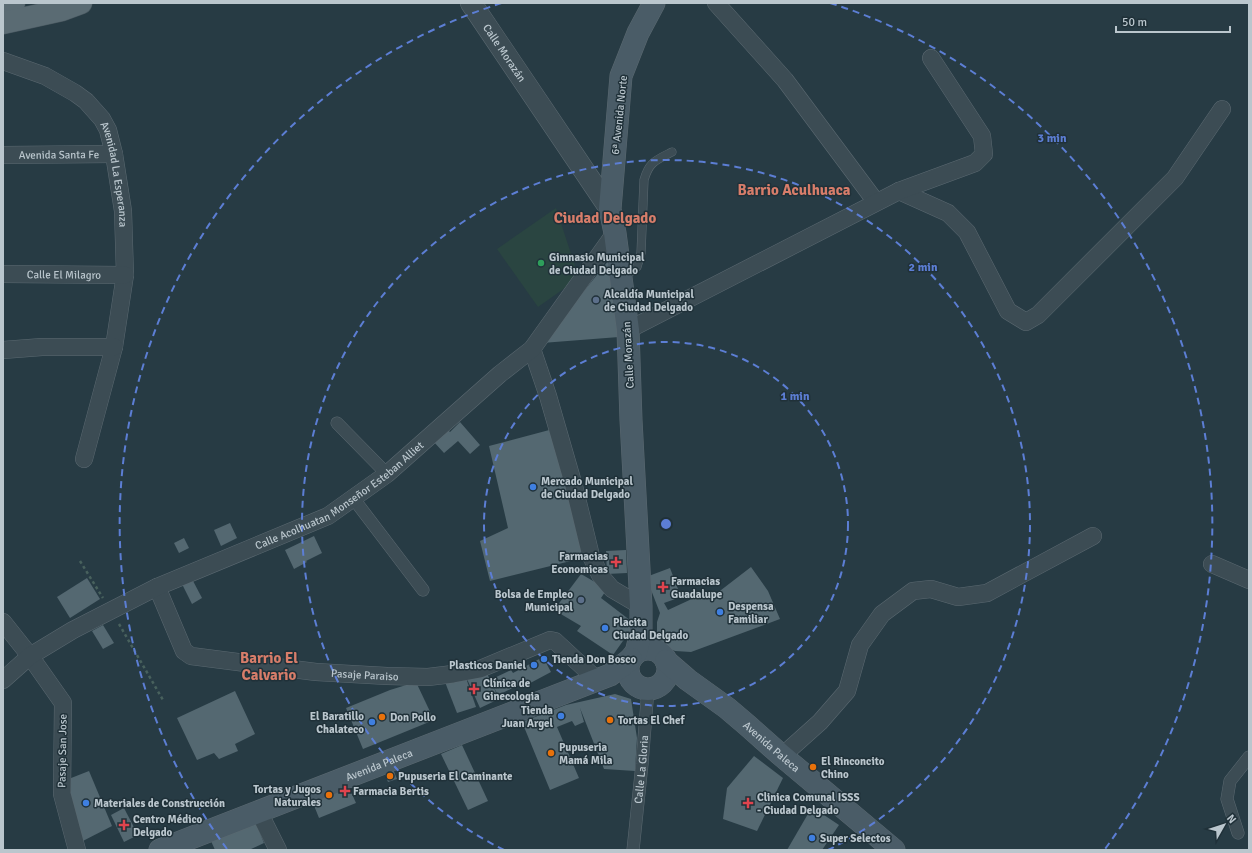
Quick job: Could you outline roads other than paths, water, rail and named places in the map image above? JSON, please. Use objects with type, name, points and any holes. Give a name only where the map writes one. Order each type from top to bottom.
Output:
[{"type":"main road","points":[[3,5],[14,3]]},
{"type":"main road","points":[[3,23],[62,10],[81,3]]},
{"type":"main road","name":"6ª Avenida Norte","points":[[610,209],[621,76],[638,33],[654,3]]},
{"type":"main road","name":"Calle Morazán","points":[[610,209],[622,279],[628,330],[631,420],[641,606],[641,632],[634,656]]},
{"type":"main road","name":"Calle Morazán","points":[[641,606],[647,627],[654,643],[664,658]]},
{"type":"main road","points":[[642,650],[655,650],[664,658],[668,665],[666,678],[647,685],[628,671],[629,664],[634,656],[642,650]]},
{"type":"main road","name":"Avenida Paleca","points":[[160,850],[597,680],[613,673],[634,656]]},
{"type":"main road","name":"Avenida Paleca","points":[[664,658],[704,692]]},
{"type":"main road","name":"Avenida Paleca","points":[[597,680],[613,678],[647,685],[668,683],[694,686],[727,708],[894,850]]},
{"type":"street","name":"Calle Morazán","points":[[471,3],[610,209]]},
{"type":"street","points":[[716,3],[785,80],[876,202]]},
{"type":"street","points":[[628,330],[876,202],[899,191],[976,163],[984,154],[982,136],[931,58]]},
{"type":"street","name":"Avenidad La Esperanza","points":[[3,61],[45,76],[86,101],[102,119],[108,130],[114,154],[123,211],[125,275],[114,347],[84,459]]},
{"type":"street","points":[[899,191],[948,213],[967,232],[1008,311],[1026,322],[1038,315],[1175,178],[1222,109]]},
{"type":"street","name":"Avenida Santa Fe","points":[[3,155],[114,154]]},
{"type":"street","name":"Calle Acolhuatan Monseñor Esteban Alliet","points":[[3,680],[30,656],[73,630],[156,587],[328,516],[387,474],[500,374],[532,349],[615,234]]},
{"type":"street","name":"Calle El Milagro","points":[[3,274],[125,275]]},
{"type":"street","points":[[3,350],[114,347]]},
{"type":"street","points":[[532,349],[551,403],[574,486],[591,556],[600,575],[612,589],[641,606]]},
{"type":"street","points":[[337,423],[387,474]]},
{"type":"street","points":[[353,498],[423,590]]},
{"type":"street","points":[[782,756],[820,722],[847,691],[860,646],[882,614],[913,591],[931,589],[958,597],[987,593],[1093,536]]},
{"type":"street","points":[[1212,564],[1249,580]]},
{"type":"street","name":"Pasaje Paraiso","points":[[156,587],[184,651],[191,656],[316,672],[387,676],[428,676],[454,674],[480,669],[550,640],[555,641],[597,680]]},
{"type":"street","name":"Pasaje San Jose","points":[[3,622],[30,656],[63,703],[62,794],[77,850]]},
{"type":"street","name":"Calle La Gloria","points":[[633,850],[642,764],[647,685]]},
{"type":"street","points":[[1238,833],[1227,799],[1230,782],[1249,757]]},
{"type":"street","points":[[259,812],[278,850]]},
{"type":"lane","points":[[622,279],[637,266],[641,253],[644,180],[647,170],[655,160],[672,152]]},
{"type":"place","name":"Gimnasio Municipal de Ciudad Delgado","points":[[541,263]]},
{"type":"place","name":"Alcaldía Municipal de Ciudad Delgado","points":[[596,300]]},
{"type":"place","name":"Mercado Municipal de Ciudad Delgado","points":[[533,487]]},
{"type":"place","name":"Farmacias Economicas","points":[[616,562]]},
{"type":"place","name":"Farmacias Guadalupe","points":[[663,587]]},
{"type":"place","name":"Bolsa de Empleo Municipal","points":[[581,600]]},
{"type":"place","name":"Despensa Familiar","points":[[720,612]]},
{"type":"place","name":"Placita Ciudad Delgado","points":[[605,628]]},
{"type":"place","name":"Tienda Don Bosco","points":[[544,659]]},
{"type":"place","name":"Plasticos Daniel","points":[[534,665]]},
{"type":"place","name":"Clínica de Ginecologia","points":[[474,689]]},
{"type":"place","name":"Tienda Juan Argel","points":[[561,716]]},
{"type":"place","name":"Don Pollo","points":[[382,717]]},
{"type":"place","name":"Tortas El Chef","points":[[610,720]]},
{"type":"place","name":"El Baratillo Chalateco","points":[[372,722]]},
{"type":"place","name":"Pupuseria Mamá Mila","points":[[551,753]]},
{"type":"place","name":"El Rinconcito Chino","points":[[813,767]]},
{"type":"place","name":"Pupuseria El Caminante","points":[[390,776]]},
{"type":"place","name":"Farmacia Bertis","points":[[345,791]]},
{"type":"place","name":"Tortas y Jugos Naturales","points":[[329,795]]},
{"type":"place","name":"Materiales de Construcción","points":[[86,803]]},
{"type":"place","name":"Clinica Comunal ISSS - Ciudad Delgado","points":[[748,803]]},
{"type":"place","name":"Centro Médico Delgado","points":[[124,825]]},
{"type":"place","name":"Super Selectos","points":[[812,838]]},
{"type":"district","name":"Barrio Aculhuaca","points":[[794,190]]},
{"type":"district","name":"Ciudad Delgado","points":[[605,218]]},
{"type":"district","name":"Barrio El Calvario","points":[[269,666]]}]
